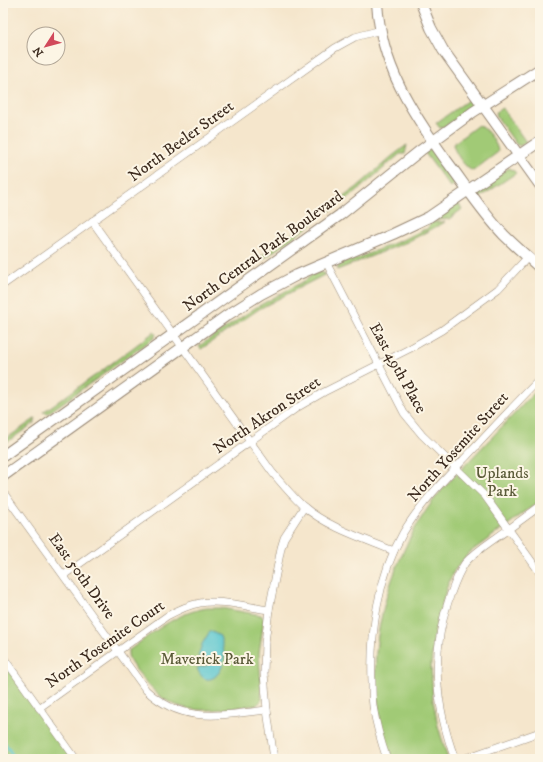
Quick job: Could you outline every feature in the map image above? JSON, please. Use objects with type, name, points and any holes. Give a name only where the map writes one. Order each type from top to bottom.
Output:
[{"type":"main road","points":[[377,3],[386,52],[396,79],[412,109],[468,190],[497,227],[540,268]]},
{"type":"main road","points":[[421,3],[431,28],[443,50],[540,185]]},
{"type":"main road","name":"North Central Park Boulevard","points":[[3,456],[340,215],[404,162],[433,141],[540,69]]},
{"type":"main road","name":"North Central Park Boulevard","points":[[3,476],[226,316],[256,297],[292,277],[409,227],[435,213],[540,141]]},
{"type":"street","name":"North Beeler Street","points":[[3,285],[335,48],[355,37],[381,30]]},
{"type":"street","points":[[92,221],[272,472],[288,492],[304,508],[324,520],[394,551]]},
{"type":"street","name":"North Akron Street","points":[[64,575],[250,441],[304,404],[324,392],[420,343],[448,326],[498,289],[528,257]]},
{"type":"street","name":"East 49th Place","points":[[326,262],[398,402],[410,421],[422,435],[485,496],[540,573]]},
{"type":"street","name":"North Yosemite Street","points":[[386,759],[378,736],[373,705],[371,668],[372,638],[384,578],[394,551],[404,532],[436,487],[540,379]]},
{"type":"street","name":"East 50th Drive","points":[[3,492],[146,690],[164,705],[192,715],[212,715],[267,710]]},
{"type":"street","points":[[455,759],[442,717],[437,688],[438,651],[443,618],[452,591],[463,567],[478,551],[540,506]]},
{"type":"street","points":[[274,759],[267,710],[264,672],[265,643],[269,610],[281,548],[284,538],[304,508]]},
{"type":"street","name":"North Yosemite Court","points":[[39,708],[167,616],[182,608],[201,603],[218,602],[269,610]]},
{"type":"street","points":[[3,657],[76,759]]},
{"type":"street","points":[[463,759],[540,732]]},
{"type":"green space","points":[[471,98],[474,103],[472,106],[445,127],[440,128],[436,123]]},
{"type":"green space","points":[[502,108],[526,142],[520,146],[516,144],[497,117],[496,112]]},
{"type":"green space","points":[[478,125],[491,136],[498,152],[473,171],[460,159],[453,144]]},
{"type":"green space","points":[[407,145],[405,154],[400,154],[387,165],[384,165],[385,167],[352,195],[330,211],[325,210],[356,188]]},
{"type":"green space","points":[[430,149],[434,150],[455,180],[455,184],[450,187],[425,153]]},
{"type":"green space","points":[[509,168],[516,173],[479,198],[477,193],[478,188]]},
{"type":"green space","points":[[458,203],[462,209],[449,219],[434,220]]},
{"type":"green space","points":[[316,217],[315,222],[242,274],[240,271]]},
{"type":"green space","points":[[432,222],[445,222],[407,242],[337,270],[339,265],[343,262],[353,260],[425,229],[426,230]]},
{"type":"green space","points":[[320,272],[326,274],[259,309],[201,349],[199,346],[255,308],[306,280],[312,275]]},
{"type":"green space","points":[[154,332],[156,334],[154,338],[106,372],[104,369]]},
{"type":"green space","points":[[103,370],[105,373],[48,413],[43,412]]},
{"type":"green space","name":"Uplands Park","points":[[540,387],[540,501],[469,553],[454,571],[447,587],[435,630],[431,664],[433,700],[438,726],[448,759],[390,759],[379,711],[376,682],[376,660],[378,636],[383,612],[389,588],[398,564],[408,541],[436,496]]},
{"type":"green space","points":[[36,418],[34,423],[3,445],[3,441]]},
{"type":"green space","name":"Maverick Park","points":[[207,608],[221,608],[261,615],[264,619],[259,653],[262,700],[257,705],[209,710],[180,707],[167,701],[154,691],[130,662],[128,651],[156,631],[185,614]]},
{"type":"green space","points":[[3,661],[73,759],[3,759]]},
{"type":"water","points":[[210,631],[220,636],[224,656],[223,665],[220,671],[213,678],[209,679],[200,675],[197,668],[209,665],[210,663],[198,656],[202,644]]},
{"type":"waterway","points":[[3,740],[15,759]]}]
